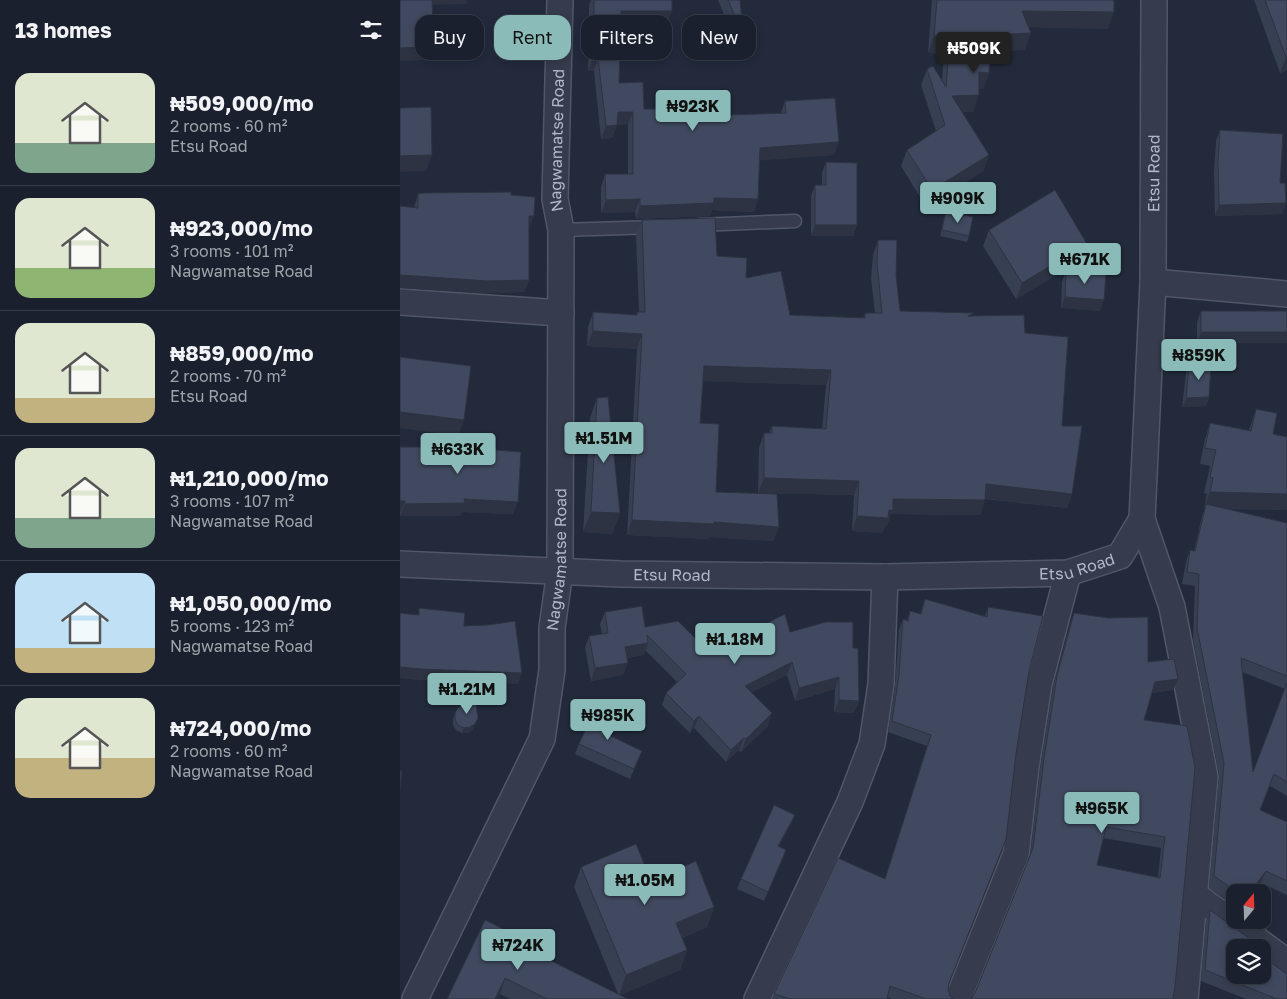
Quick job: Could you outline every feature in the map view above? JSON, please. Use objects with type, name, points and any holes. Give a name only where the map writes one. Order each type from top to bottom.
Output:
[{"type":"street","name":"Nagwamatse Road","points":[[415,999],[542,739],[552,670],[552,628],[560,571],[562,230],[555,199],[560,0]]},
{"type":"street","name":"Etsu Road","points":[[400,564],[620,574],[885,577],[1068,573],[1120,556],[1142,519],[1154,282],[1154,0]]},
{"type":"street","points":[[1154,282],[1287,294]]},
{"type":"street","points":[[400,302],[561,313]]},
{"type":"street","points":[[1142,519],[1172,607],[1205,778],[1185,999]]},
{"type":"street","points":[[958,999],[1016,854],[1026,767],[1039,684],[1068,573]]},
{"type":"street","points":[[757,999],[850,802],[872,744],[880,684],[885,577]]},
{"type":"street","points":[[1195,896],[1287,962]]},
{"type":"lane","points":[[688,226],[795,222]]},
{"type":"lane","points":[[562,230],[668,226]]},
{"type":"building","points":[[400,0],[432,0],[433,15],[415,15],[415,48],[400,48]]},
{"type":"building","points":[[594,0],[672,0],[672,11],[621,11],[621,15],[594,15]]},
{"type":"building","points":[[728,0],[740,0],[742,15],[734,15]]},
{"type":"building","points":[[937,0],[1114,0],[1114,12],[1022,11],[1031,33],[991,35],[989,73],[979,72],[979,95],[952,96],[989,155],[932,190],[907,150],[945,125],[927,69],[933,66],[946,87],[950,37],[934,36]]},
{"type":"building","points":[[1265,0],[1287,0],[1286,57]]},
{"type":"building","points":[[598,60],[620,60],[619,83],[643,82],[644,109],[681,109],[681,113],[730,115],[786,113],[785,101],[835,98],[839,142],[760,148],[758,199],[714,198],[714,203],[640,206],[640,199],[606,200],[605,174],[633,174],[633,112],[618,112],[617,125],[606,126]]},
{"type":"building","points":[[431,107],[432,155],[400,156],[400,108]]},
{"type":"building","points":[[1220,130],[1283,134],[1280,183],[1285,183],[1286,203],[1219,205],[1218,162]]},
{"type":"building","points":[[826,162],[857,163],[857,225],[815,225],[815,185],[826,185]]},
{"type":"building","points":[[1055,190],[1087,244],[1022,283],[989,230]]},
{"type":"building","points":[[511,192],[511,195],[535,197],[534,216],[529,216],[529,280],[488,281],[400,275],[400,206],[418,208],[418,194],[424,193]]},
{"type":"building","points":[[946,211],[973,217],[969,236],[942,230]]},
{"type":"building","points":[[715,218],[717,256],[747,258],[746,278],[781,271],[790,315],[865,318],[865,313],[882,313],[877,263],[878,240],[897,240],[896,276],[900,311],[974,313],[968,316],[1024,315],[1025,333],[1068,337],[1062,426],[1082,426],[1072,494],[986,484],[985,500],[893,499],[893,510],[889,510],[888,518],[857,516],[859,481],[764,478],[764,433],[772,433],[772,426],[826,429],[831,370],[704,366],[700,423],[719,424],[716,492],[777,494],[779,527],[714,522],[714,524],[632,520],[642,334],[593,331],[593,312],[637,315],[637,312],[645,312],[642,220]]},
{"type":"building","points":[[1066,271],[1106,274],[1104,300],[1065,297]]},
{"type":"building","points":[[1201,311],[1287,311],[1287,332],[1201,332]]},
{"type":"building","points":[[400,357],[471,366],[464,420],[400,412]]},
{"type":"building","points":[[1189,364],[1211,366],[1209,397],[1186,398]]},
{"type":"building","points":[[608,397],[620,513],[591,512],[597,398]]},
{"type":"building","points":[[1256,409],[1277,413],[1273,434],[1287,437],[1287,494],[1210,492],[1213,478],[1210,477],[1216,450],[1205,448],[1210,423],[1251,431]]},
{"type":"building","points":[[400,447],[485,447],[521,452],[518,502],[464,499],[465,503],[405,504],[405,501],[400,501]]},
{"type":"building","points":[[1206,504],[1287,523],[1287,676],[1241,658],[1253,772],[1287,683],[1287,782],[1274,774],[1260,810],[1287,822],[1287,881],[1266,871],[1256,884],[1226,884],[1214,876],[1224,763],[1197,628],[1199,574],[1187,572],[1190,550],[1195,551]]},
{"type":"building","points":[[925,599],[987,617],[988,607],[1043,616],[1029,671],[1016,754],[1006,839],[949,983],[948,990],[950,996],[954,999],[926,999],[890,986],[887,999],[791,999],[774,994],[838,858],[885,879],[931,735],[892,721],[899,675],[903,619],[908,621],[910,611],[921,614]]},
{"type":"building","points":[[642,606],[645,627],[678,621],[696,639],[709,629],[723,648],[733,640],[785,614],[790,632],[826,622],[853,622],[853,648],[858,648],[859,701],[839,700],[839,677],[799,688],[792,662],[745,686],[772,713],[746,739],[744,738],[731,750],[699,716],[694,721],[666,693],[686,674],[647,635],[648,643],[625,647],[628,663],[595,668],[589,636],[608,633],[605,612]]},
{"type":"building","points":[[419,608],[465,613],[464,626],[515,621],[522,673],[400,667],[400,613],[419,615]]},
{"type":"building","points":[[1074,613],[1108,618],[1148,617],[1148,662],[1174,659],[1178,679],[1155,682],[1144,720],[1187,726],[1195,767],[1173,999],[971,999],[1033,848],[1044,758],[1057,676]],"holes":[[[1106,827],[1165,837],[1160,878],[1097,865]]]},
{"type":"building","points":[[475,698],[478,718],[475,724],[464,728],[458,725],[455,720],[455,713],[458,708]]},
{"type":"building","points":[[594,711],[614,719],[611,736],[642,751],[634,769],[579,744]]},
{"type":"building","points":[[400,771],[402,771],[400,791]]},
{"type":"building","points":[[774,805],[795,815],[778,846],[786,850],[768,892],[741,879]]},
{"type":"building","points":[[636,844],[651,881],[696,861],[714,907],[676,923],[687,950],[626,975],[581,867]]},
{"type":"building","points":[[1210,910],[1226,922],[1226,929],[1236,929],[1250,939],[1226,939],[1226,978],[1205,970]]},
{"type":"building","points":[[485,920],[524,939],[521,946],[628,999],[547,999],[505,978],[495,999],[447,999]]},
{"type":"building","points":[[1271,962],[1287,974],[1287,999],[1277,999],[1240,984],[1271,984]]}]
